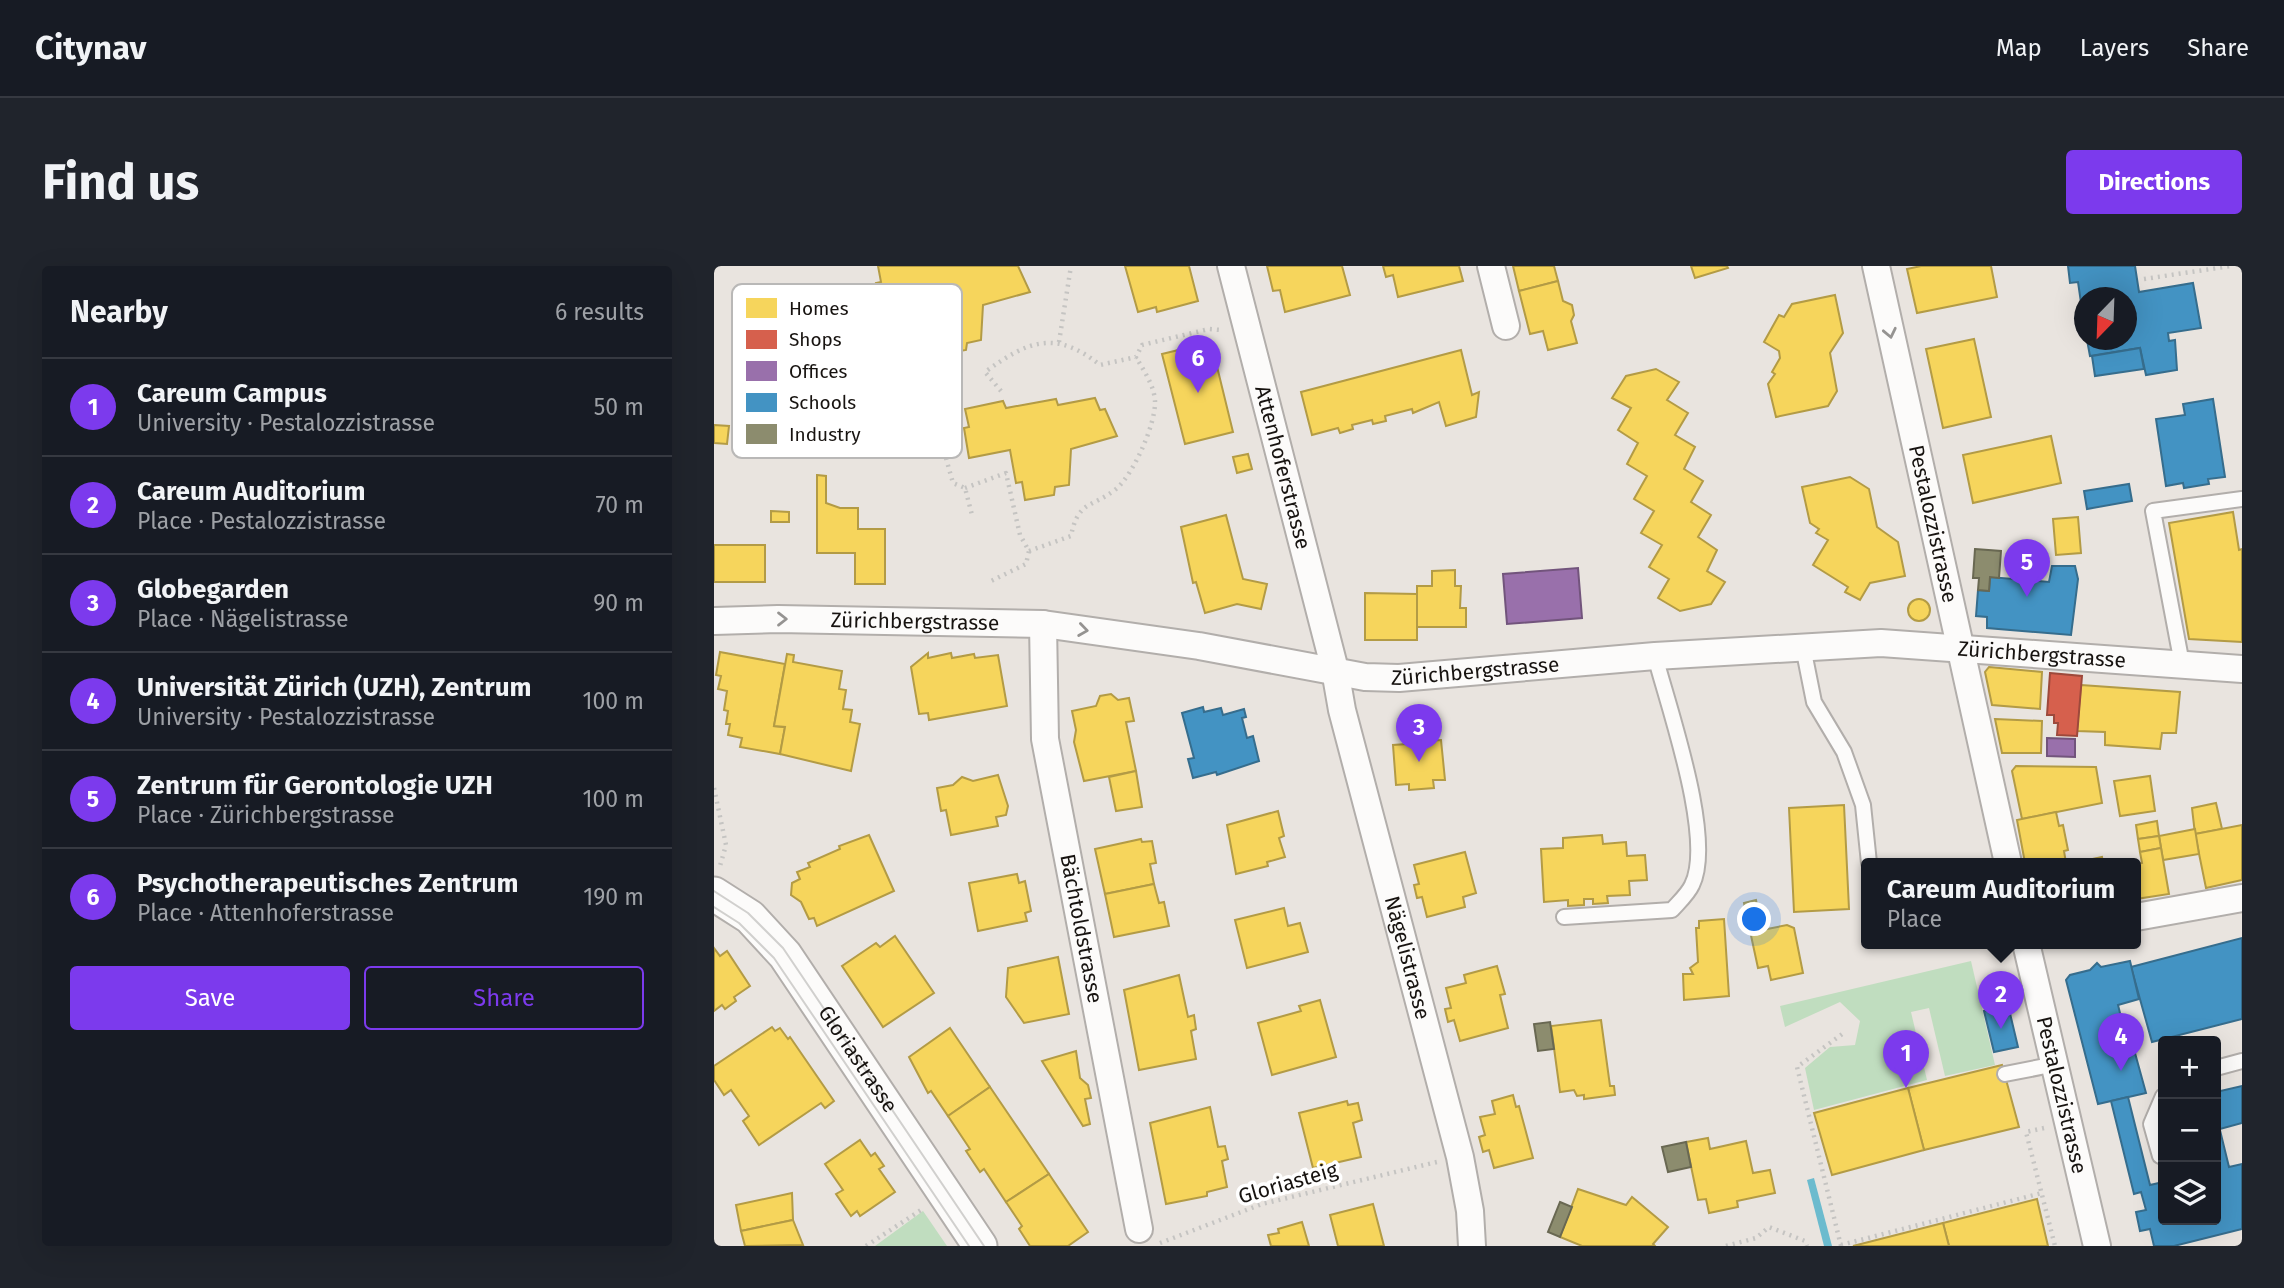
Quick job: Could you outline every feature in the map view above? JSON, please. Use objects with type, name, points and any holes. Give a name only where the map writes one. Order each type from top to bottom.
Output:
[{"type":"street","name":"Attenhoferstrasse","points":[[1230,266],[1335,670]]},
{"type":"street","points":[[1490,266],[1506,326]]},
{"type":"street","name":"Pestalozzistrasse","points":[[1876,266],[2007,858]]},
{"type":"street","name":"Zürichbergstrasse","points":[[714,621],[778,619],[1043,624],[1199,646],[1365,677],[1399,678],[1655,656],[1881,643],[1960,646],[2242,669]]},
{"type":"street","name":"Bächtoldstrasse","points":[[1043,624],[1045,739],[1146,1238]]},
{"type":"street","name":"Nägelistrasse","points":[[1335,670],[1342,710],[1460,1157],[1470,1211],[1472,1246]]},
{"type":"street","name":"Gloriastrasse","points":[[716,881],[785,955],[979,1246]]},
{"type":"street","points":[[2141,916],[2242,898]]},
{"type":"street","name":"Pestalozzistrasse","points":[[2027,949],[2097,1246]]},
{"type":"lane","points":[[2182,664],[2153,511],[2242,499]]},
{"type":"lane","points":[[1803,647],[1814,702],[1844,752],[1863,806],[1868,858]]},
{"type":"lane","points":[[1564,917],[1672,910],[1693,885],[1699,843],[1687,776],[1655,656]]},
{"type":"lane","points":[[2221,1067],[2242,1061]]},
{"type":"lane","points":[[2005,1074],[2056,1065]]},
{"type":"lane","points":[[2158,1108],[2151,1124],[2158,1149]]},
{"type":"path","points":[[1059,342],[1071,266]]},
{"type":"path","points":[[2144,279],[2231,266]]},
{"type":"path","points":[[1136,357],[1142,345],[1209,329],[1216,332],[1228,328]]},
{"type":"path","points":[[1001,391],[985,372],[1010,354],[1038,342],[1059,342],[1072,346],[1100,365],[1136,357]]},
{"type":"path","points":[[1029,551],[1071,536],[1073,522],[1082,507],[1114,490],[1129,477],[1153,420],[1155,401],[1149,380],[1136,357]]},
{"type":"path","points":[[946,458],[953,483],[965,488],[1006,472],[1020,535],[1029,551],[1027,564],[989,582]]},
{"type":"path","points":[[965,488],[972,515]]},
{"type":"path","points":[[714,789],[726,845],[716,881]]},
{"type":"path","points":[[1845,1032],[1797,1067],[1841,1245],[2042,1193]]},
{"type":"path","points":[[2045,1128],[2026,1132],[2055,1246]]},
{"type":"path","name":"Gloriasteig","points":[[1146,1238],[1262,1203],[1437,1162]]},
{"type":"path","points":[[866,1246],[929,1205]]},
{"type":"path","points":[[1726,1246],[1756,1238],[1769,1227],[1805,1241],[1807,1246]]},
{"type":"green space","points":[[1971,961],[1995,1065],[1945,1076],[1929,1008],[1911,1012],[1927,1080],[1814,1110],[1805,1068],[1830,1047],[1855,1045],[1860,1021],[1840,1002],[1785,1027],[1780,1006]]},
{"type":"green space","points":[[923,1211],[947,1246],[875,1246]]},
{"type":"water","points":[[1814,1178],[1832,1246],[1824,1246],[1807,1180]]},
{"type":"building: Homes","points":[[878,266],[1018,266],[1030,292],[983,305],[981,340],[967,343],[966,350],[962,351],[962,284],[876,284],[881,282]]},
{"type":"building: Homes","points":[[1125,266],[1189,266],[1198,301],[1157,312],[1156,307],[1138,312]]},
{"type":"building: Homes","points":[[1267,266],[1342,266],[1350,295],[1285,312],[1280,290],[1273,291]]},
{"type":"building: Homes","points":[[1383,266],[1459,266],[1463,281],[1398,297],[1393,275],[1386,277]]},
{"type":"building: Homes","points":[[1513,266],[1554,266],[1558,281],[1519,291]]},
{"type":"building: Homes","points":[[1691,266],[1727,266],[1728,268],[1695,278]]},
{"type":"building: Homes","points":[[1921,266],[1991,266],[1997,297],[1917,313],[1907,269]]},
{"type":"building: Homes","points":[[1558,281],[1563,301],[1572,305],[1574,315],[1571,321],[1577,343],[1548,350],[1543,331],[1530,334],[1519,291]]},
{"type":"building: Homes","points":[[1835,295],[1843,333],[1830,353],[1837,391],[1828,406],[1776,417],[1768,384],[1775,374],[1772,372],[1780,358],[1779,351],[1764,342],[1779,315],[1784,317],[1792,304]]},
{"type":"building: Homes","points":[[1974,339],[1991,417],[1943,428],[1926,349]]},
{"type":"building: Homes","points":[[1211,342],[1233,432],[1185,444],[1162,354]]},
{"type":"building: Homes","points":[[1461,350],[1472,395],[1479,392],[1476,417],[1446,426],[1439,402],[1413,413],[1412,409],[1385,416],[1386,421],[1373,424],[1372,420],[1352,425],[1353,429],[1340,433],[1338,428],[1312,435],[1301,392]]},
{"type":"building: Homes","points":[[1656,369],[1679,382],[1667,400],[1688,413],[1675,435],[1695,447],[1684,469],[1703,481],[1691,502],[1711,515],[1698,537],[1717,550],[1707,571],[1725,582],[1711,604],[1680,611],[1658,598],[1669,579],[1649,567],[1662,545],[1641,533],[1654,511],[1634,499],[1647,476],[1627,464],[1638,443],[1618,430],[1631,408],[1612,398],[1626,376]]},
{"type":"building: Homes","points":[[1095,398],[1100,410],[1105,409],[1117,436],[1071,449],[1069,485],[1055,487],[1054,495],[1025,500],[1022,482],[1016,483],[1010,450],[969,458],[964,428],[969,427],[965,409],[1003,401],[1006,408],[1056,399],[1058,405]]},
{"type":"building: Homes","points":[[714,425],[729,426],[727,444],[714,443]]},
{"type":"building: Homes","points":[[2051,436],[2061,483],[1973,503],[1963,455]]},
{"type":"building: Homes","points":[[1248,454],[1252,469],[1237,473],[1233,457]]},
{"type":"building: Homes","points":[[817,475],[826,476],[826,503],[840,508],[858,508],[858,529],[885,529],[885,584],[855,584],[855,553],[817,553]]},
{"type":"building: Homes","points":[[1850,477],[1869,489],[1877,527],[1898,542],[1905,576],[1870,583],[1860,600],[1845,592],[1848,587],[1813,565],[1828,540],[1816,533],[1819,529],[1810,523],[1802,487]]},
{"type":"building: Homes","points":[[771,511],[789,512],[789,522],[771,522]]},
{"type":"building: Homes","points":[[2233,512],[2239,550],[2242,549],[2242,642],[2189,639],[2169,523]]},
{"type":"building: Homes","points":[[1226,515],[1243,579],[1267,584],[1261,609],[1237,604],[1205,613],[1196,582],[1193,583],[1181,527]]},
{"type":"building: Homes","points":[[2078,517],[2081,553],[2056,555],[2053,519]]},
{"type":"building: Homes","points":[[714,545],[765,545],[765,582],[714,582]]},
{"type":"building: Homes","points":[[1455,570],[1455,586],[1461,586],[1460,608],[1466,608],[1466,627],[1417,627],[1417,586],[1432,586],[1432,571]]},
{"type":"building: Homes","points":[[1365,593],[1417,594],[1417,640],[1365,640]]},
{"type":"building: Homes","points":[[1915,599],[1923,599],[1930,606],[1930,614],[1923,621],[1915,621],[1908,614],[1908,606]]},
{"type":"building: Homes","points":[[720,652],[785,664],[774,726],[785,727],[780,754],[740,747],[742,738],[728,735],[728,711],[724,710],[727,691],[718,689],[721,676],[716,675]]},
{"type":"building: Homes","points":[[928,653],[928,658],[951,653],[952,658],[974,654],[975,658],[998,655],[1007,706],[929,720],[928,713],[919,714],[911,667]]},
{"type":"building: Homes","points":[[787,654],[794,655],[793,662],[842,671],[839,689],[846,690],[843,709],[852,710],[850,722],[860,724],[851,771],[780,754],[785,727],[774,726]]},
{"type":"building: Homes","points":[[1989,667],[2042,672],[2040,709],[1992,705],[1985,672]]},
{"type":"building: Homes","points":[[2081,685],[2180,692],[2176,733],[2162,733],[2160,749],[2105,745],[2105,732],[2077,731]]},
{"type":"building: Homes","points":[[1111,694],[1118,700],[1129,698],[1134,721],[1126,722],[1136,771],[1084,781],[1074,742],[1076,730],[1072,711],[1096,706],[1100,696]]},
{"type":"building: Homes","points":[[1995,719],[2042,721],[2041,753],[2002,753]]},
{"type":"building: Homes","points":[[1427,733],[1428,741],[1441,740],[1445,780],[1433,780],[1434,788],[1409,790],[1409,784],[1396,785],[1393,745],[1407,744],[1406,734]]},
{"type":"building: Homes","points":[[2016,766],[2096,767],[2102,803],[2022,819],[2012,771]]},
{"type":"building: Homes","points":[[1136,771],[1142,807],[1116,811],[1109,777]]},
{"type":"building: Homes","points":[[998,775],[1008,806],[1006,815],[996,817],[998,826],[951,835],[946,810],[941,811],[937,788],[953,785],[962,777],[973,781]]},
{"type":"building: Homes","points":[[2150,776],[2155,811],[2120,816],[2114,781]]},
{"type":"building: Homes","points":[[2216,803],[2222,829],[2195,834],[2192,808]]},
{"type":"building: Homes","points":[[1844,805],[1849,909],[1794,912],[1789,808]]},
{"type":"building: Homes","points":[[1278,811],[1284,836],[1279,838],[1285,857],[1267,862],[1268,866],[1236,874],[1227,825]]},
{"type":"building: Homes","points":[[2056,812],[2059,826],[2063,825],[2068,850],[2064,851],[2065,858],[2024,858],[2017,820]]},
{"type":"building: Homes","points":[[2157,821],[2159,836],[2138,839],[2136,825]]},
{"type":"building: Homes","points":[[2242,825],[2242,880],[2206,888],[2195,834]]},
{"type":"building: Homes","points":[[2195,829],[2199,854],[2163,860],[2159,836]]},
{"type":"building: Homes","points":[[869,835],[894,891],[817,926],[814,918],[809,919],[801,902],[791,895],[792,883],[800,879],[797,872],[810,867],[808,863],[840,849],[839,846]]},
{"type":"building: Homes","points":[[1602,835],[1603,844],[1626,842],[1627,856],[1645,855],[1647,880],[1629,881],[1630,895],[1607,896],[1608,903],[1593,904],[1593,899],[1584,899],[1584,905],[1568,906],[1568,900],[1544,902],[1541,849],[1563,848],[1563,838]]},
{"type":"building: Homes","points":[[2159,836],[2161,848],[2140,852],[2138,839]]},
{"type":"building: Homes","points":[[1141,839],[1142,842],[1152,841],[1156,863],[1150,864],[1154,884],[1105,894],[1095,849]]},
{"type":"building: Homes","points":[[2161,848],[2169,894],[2141,898],[2140,852]]},
{"type":"building: Homes","points":[[1465,852],[1476,893],[1463,897],[1465,907],[1427,917],[1422,897],[1417,898],[1414,885],[1419,884],[1414,865]]},
{"type":"building: Homes","points":[[1017,874],[1019,883],[1025,881],[1031,911],[1025,913],[1027,921],[978,931],[969,883]]},
{"type":"building: Homes","points":[[1154,884],[1159,903],[1164,902],[1169,926],[1114,937],[1105,894]]},
{"type":"building: Homes","points":[[1756,900],[1762,930],[1787,925],[1794,928],[1803,973],[1771,980],[1768,966],[1758,968],[1744,903]]},
{"type":"building: Homes","points":[[1284,908],[1288,926],[1300,923],[1308,952],[1247,968],[1235,920]]},
{"type":"building: Homes","points":[[1724,919],[1729,996],[1684,1000],[1683,974],[1693,974],[1690,968],[1698,962],[1696,928],[1699,928],[1699,921]]},
{"type":"building: Homes","points":[[895,936],[934,993],[883,1027],[842,966],[876,943],[880,947]]},
{"type":"building: Homes","points":[[714,948],[720,956],[727,951],[750,986],[734,997],[736,1001],[725,1009],[722,1005],[714,1011]]},
{"type":"building: Homes","points":[[1058,957],[1069,1014],[1024,1023],[1006,997],[1008,968]]},
{"type":"building: Homes","points":[[1497,966],[1505,994],[1500,995],[1508,1028],[1460,1041],[1454,1020],[1448,1022],[1445,1009],[1451,1008],[1446,988],[1466,983],[1464,975]]},
{"type":"building: Homes","points":[[1179,975],[1188,1017],[1194,1015],[1196,1029],[1191,1031],[1196,1059],[1139,1070],[1124,990]]},
{"type":"building: Homes","points":[[1320,1000],[1336,1057],[1272,1075],[1258,1023],[1301,1011],[1299,1006]]},
{"type":"building: Homes","points":[[1601,1020],[1610,1086],[1614,1086],[1615,1095],[1584,1099],[1584,1095],[1577,1096],[1574,1090],[1560,1092],[1551,1026]]},
{"type":"building: Homes","points":[[772,1027],[775,1031],[780,1028],[788,1039],[790,1037],[834,1101],[825,1108],[821,1103],[759,1145],[743,1121],[749,1116],[731,1090],[724,1095],[714,1080],[714,1066]]},
{"type":"building: Homes","points":[[950,1028],[990,1087],[948,1116],[931,1091],[928,1093],[909,1057]]},
{"type":"building: Homes","points":[[1076,1051],[1080,1078],[1088,1085],[1091,1098],[1085,1099],[1090,1124],[1083,1126],[1042,1061]]},
{"type":"building: Homes","points":[[2002,1065],[2019,1127],[1924,1150],[1908,1088]]},
{"type":"building: Homes","points":[[990,1087],[1049,1174],[1006,1202],[984,1169],[980,1172],[966,1151],[970,1149],[948,1116]]},
{"type":"building: Homes","points":[[1908,1088],[1924,1150],[1832,1175],[1814,1113]]},
{"type":"building: Homes","points":[[1513,1095],[1516,1107],[1519,1106],[1533,1158],[1494,1168],[1489,1150],[1483,1152],[1479,1137],[1485,1135],[1480,1117],[1495,1114],[1492,1101]]},
{"type":"building: Homes","points":[[1347,1101],[1348,1105],[1358,1103],[1362,1120],[1353,1123],[1361,1157],[1313,1168],[1299,1113]]},
{"type":"building: Homes","points":[[1210,1107],[1218,1147],[1225,1146],[1228,1159],[1222,1161],[1227,1187],[1207,1192],[1207,1196],[1166,1204],[1150,1123]]},
{"type":"building: Homes","points":[[1708,1138],[1710,1149],[1746,1141],[1753,1173],[1770,1170],[1775,1193],[1737,1201],[1738,1207],[1709,1213],[1706,1199],[1698,1200],[1686,1142]]},
{"type":"building: Homes","points":[[860,1140],[871,1156],[875,1153],[884,1166],[879,1169],[895,1192],[860,1216],[857,1211],[851,1216],[836,1194],[843,1190],[825,1164]]},
{"type":"building: Homes","points":[[1049,1174],[1088,1232],[1068,1246],[1030,1246],[1019,1229],[1022,1226],[1006,1202]]},
{"type":"building: Homes","points":[[1578,1189],[1626,1205],[1632,1197],[1668,1227],[1653,1244],[1655,1246],[1582,1246],[1560,1237]]},
{"type":"building: Homes","points":[[792,1193],[793,1220],[741,1231],[736,1205]]},
{"type":"building: Homes","points":[[2037,1199],[2048,1246],[1949,1246],[1943,1223]]},
{"type":"building: Homes","points":[[1373,1204],[1384,1246],[1338,1246],[1330,1215]]},
{"type":"building: Homes","points":[[793,1220],[803,1245],[745,1246],[741,1231]]},
{"type":"building: Homes","points":[[1302,1222],[1309,1246],[1271,1246],[1268,1235]]},
{"type":"building: Homes","points":[[1943,1223],[1949,1246],[1853,1246]]},
{"type":"building: Shops","points":[[2050,673],[2082,676],[2077,736],[2057,735],[2058,723],[2054,723],[2054,715],[2047,715]]},
{"type":"building: Offices","points":[[1578,568],[1582,618],[1507,624],[1503,574]]},
{"type":"building: Offices","points":[[2047,738],[2075,739],[2075,757],[2047,756]]},
{"type":"building: Schools","points":[[2068,266],[2135,266],[2139,292],[2193,283],[2201,328],[2168,333],[2169,341],[2175,340],[2177,370],[2146,375],[2140,348],[2137,348],[2137,287],[2079,287],[2078,282],[2070,283]]},
{"type":"building: Schools","points":[[2140,348],[2144,369],[2095,376],[2092,356]]},
{"type":"building: Schools","points":[[2089,350],[2128,350],[2090,356]]},
{"type":"building: Schools","points":[[2213,399],[2225,477],[2208,479],[2209,484],[2184,488],[2183,483],[2166,486],[2156,419],[2185,415],[2183,404]]},
{"type":"building: Schools","points":[[2129,484],[2132,501],[2087,509],[2084,491]]},
{"type":"building: Schools","points":[[2052,566],[2075,566],[2078,579],[2071,635],[1987,628],[1987,617],[1976,616],[1978,590],[1989,591],[1990,577],[2049,582]]},
{"type":"building: Schools","points":[[1203,707],[1204,712],[1221,708],[1223,715],[1244,709],[1246,717],[1242,718],[1247,738],[1253,736],[1259,761],[1217,775],[1216,772],[1193,778],[1188,759],[1194,758],[1182,713]]},
{"type":"building: Schools","points":[[2242,938],[2242,1019],[2175,1036],[2158,1036],[2158,1040],[2152,1042],[2131,967]]},
{"type":"building: Schools","points":[[2130,961],[2139,999],[2118,1005],[2123,1025],[2127,1024],[2146,1093],[2098,1104],[2066,980],[2070,975],[2090,970],[2097,963],[2101,967]]},
{"type":"building: Schools","points":[[2008,1005],[2018,1047],[1994,1052],[1984,1011]]},
{"type":"building: Schools","points":[[2242,1086],[2242,1123],[2221,1129],[2221,1091]]},
{"type":"building: Schools","points":[[2128,1097],[2150,1185],[2158,1183],[2158,1225],[2221,1225],[2221,1134],[2229,1167],[2242,1164],[2242,1229],[2174,1246],[2154,1246],[2150,1229],[2140,1231],[2136,1212],[2146,1210],[2141,1192],[2134,1194],[2111,1101]]},
{"type":"building: Industry","points":[[1975,549],[2001,551],[1999,578],[1990,577],[1989,591],[1978,590],[1979,578],[1973,578]]},
{"type":"building: Industry","points":[[1550,1022],[1554,1049],[1538,1051],[1534,1024]]},
{"type":"building: Industry","points":[[1686,1142],[1691,1167],[1668,1172],[1662,1147]]},
{"type":"building: Industry","points":[[1560,1202],[1572,1207],[1560,1237],[1548,1232]]},
{"type":"tram line","points":[[714,891],[748,913],[783,948],[984,1246]]},
{"type":"tram line","points":[[714,907],[739,923],[774,958],[969,1246]]},
{"type":"place","name":"Psychotherapeutisches Zentrum","points":[[1198,393]]},
{"type":"place","name":"Zentrum für Gerontologie UZH","points":[[2027,597]]},
{"type":"place","name":"Globegarden","points":[[1419,762]]},
{"type":"place","name":"Careum Auditorium","points":[[2001,1029]]},
{"type":"place","name":"Universität Zürich (UZH), Zentrum","points":[[2121,1071]]},
{"type":"place","name":"Careum Campus","points":[[1906,1088]]}]
